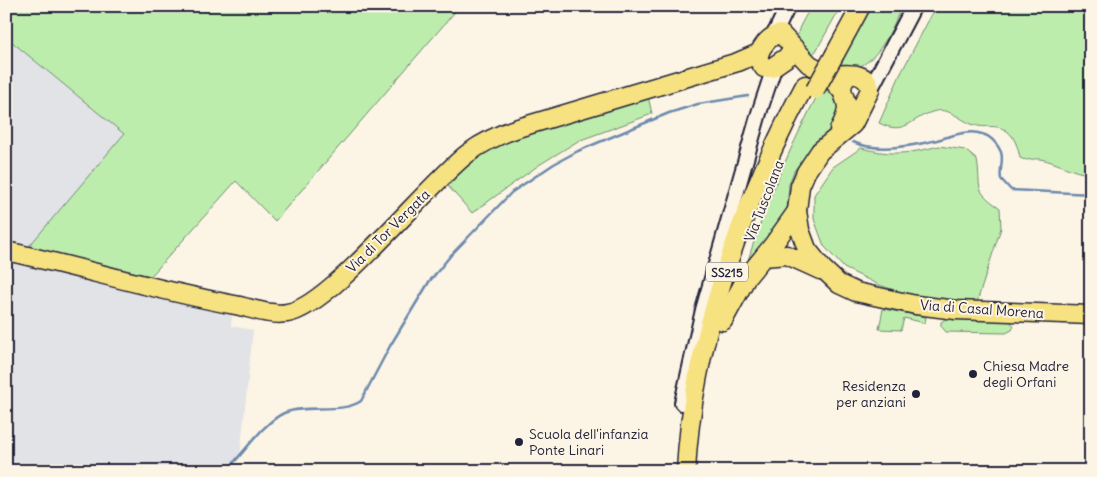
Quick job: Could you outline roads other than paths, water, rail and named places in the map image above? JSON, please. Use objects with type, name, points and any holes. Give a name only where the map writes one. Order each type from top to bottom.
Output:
[{"type":"main road","name":"Via Tuscolana","points":[[829,53],[848,6]]},
{"type":"main road","name":"Via Tuscolana","points":[[686,471],[699,376],[711,324],[730,260],[759,178],[781,130],[861,6]]},
{"type":"main road","points":[[767,62],[774,35],[786,36],[792,46],[819,70],[845,88],[855,103],[868,94],[864,78],[856,74],[845,88]]},
{"type":"main road","points":[[767,62],[790,55],[792,46]]},
{"type":"main road","name":"Via di Tor Vergata","points":[[6,251],[213,301],[274,313],[292,312],[307,305],[337,281],[454,165],[480,145],[518,128],[738,62],[767,62]]},
{"type":"main road","points":[[767,62],[819,70]]},
{"type":"main road","name":"Via Tuscolana","points":[[698,471],[708,393],[723,321],[762,203],[810,87]]},
{"type":"main road","name":"Via di Casal Morena","points":[[835,137],[846,114],[845,88]]},
{"type":"main road","name":"Via di Casal Morena","points":[[868,94],[853,124],[820,151],[806,172],[800,186],[796,211],[800,230],[806,246],[829,275],[840,284],[861,294],[926,306],[1091,316]]},
{"type":"main road","points":[[723,321],[747,277],[764,257],[796,211]]},
{"type":"main road","points":[[764,257],[779,254],[792,256],[829,275]]},
{"type":"main road","points":[[678,471],[678,435],[682,403]]},
{"type":"street","points":[[774,35],[788,6]]},
{"type":"street","points":[[868,94],[914,6]]},
{"type":"street","points":[[758,113],[767,62]]},
{"type":"street","name":"Via Tuscolana","points":[[682,403],[703,310],[758,113],[766,92],[767,62]]},
{"type":"waterway","points":[[226,471],[276,417],[293,410],[344,407],[361,401],[390,346],[429,282],[451,255],[512,192],[554,164],[578,151],[669,113],[698,104],[748,96]]},
{"type":"waterway","points":[[853,142],[884,148],[906,146],[971,132],[977,133],[985,135],[994,141],[1001,152],[1001,179],[1011,190],[1091,194]]},
{"type":"place","name":"Chiesa Madre degli Orfani","points":[[973,374]]},
{"type":"place","name":"Residenza per anziani","points":[[916,394]]},
{"type":"place","name":"Scuola dell'infanzia Ponte Linari","points":[[519,442]]}]
